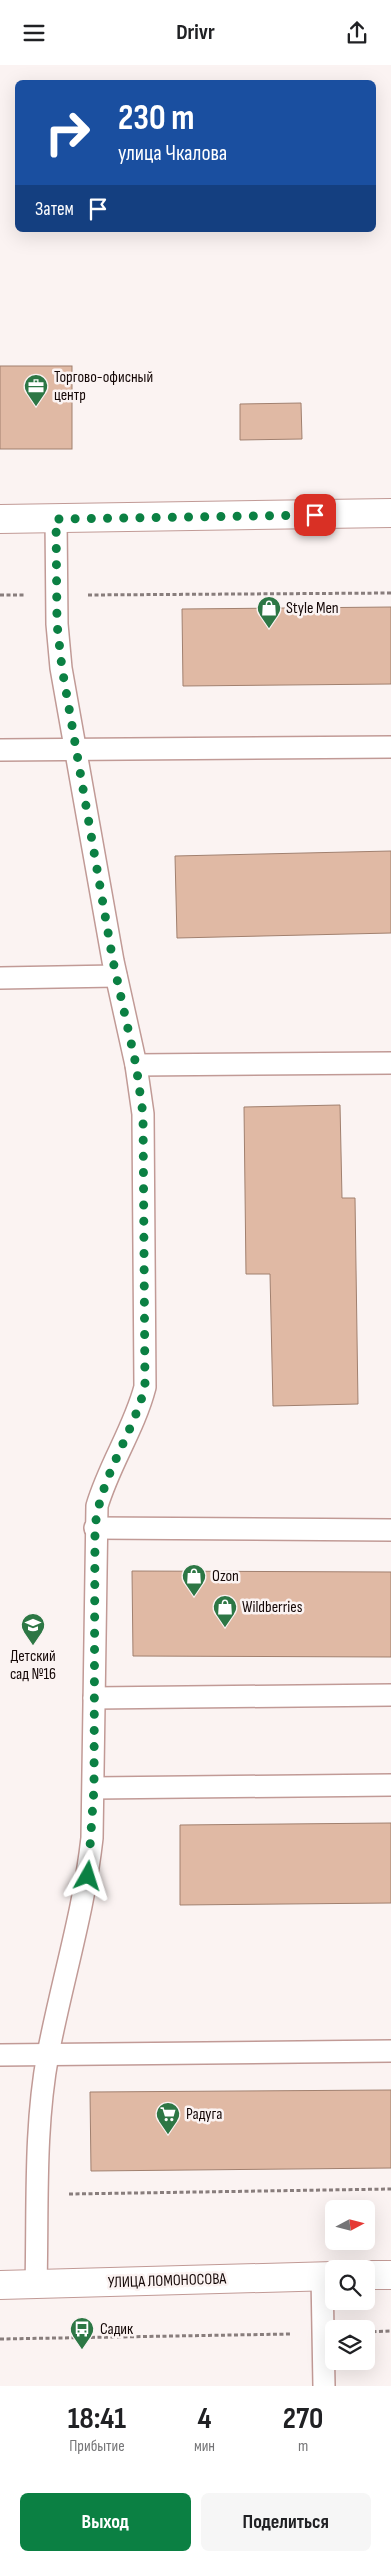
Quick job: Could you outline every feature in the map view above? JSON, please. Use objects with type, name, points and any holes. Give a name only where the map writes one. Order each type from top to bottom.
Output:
[{"type":"street","points":[[0,519],[391,513]]},
{"type":"street","points":[[375,2275],[391,2275]]},
{"type":"street","name":"УЛИЦА ЛОМОНОСОВА","points":[[0,2285],[325,2276]]},
{"type":"lane","points":[[36,2285],[41,2109],[48,2054],[88,1876],[94,1788],[95,1528],[102,1489],[140,1408],[145,1387],[143,1114],[136,1065],[116,976],[62,668],[56,595],[56,519]]},
{"type":"lane","points":[[0,750],[391,747]]},
{"type":"lane","points":[[0,978],[116,976]]},
{"type":"lane","points":[[136,1065],[391,1063]]},
{"type":"lane","points":[[95,1528],[391,1530]]},
{"type":"lane","points":[[94,1698],[391,1695]]},
{"type":"lane","points":[[94,1788],[391,1785]]},
{"type":"lane","points":[[0,2055],[391,2051]]},
{"type":"lane","points":[[324,2386],[326,2310]]},
{"type":"path","points":[[0,595],[391,593]]},
{"type":"path","points":[[38,2195],[391,2189]]},
{"type":"path","points":[[375,2332],[391,2331]]},
{"type":"path","points":[[0,2339],[324,2333]]},
{"type":"building","name":"Торгово-офисный центр","points":[[0,366],[72,366],[72,449],[0,449]]},
{"type":"building","points":[[301,403],[302,439],[240,440],[240,404]]},
{"type":"building","points":[[391,607],[391,684],[183,686],[182,609]]},
{"type":"building","points":[[391,851],[391,933],[177,938],[175,856]]},
{"type":"building","points":[[340,1105],[342,1198],[355,1198],[358,1404],[273,1406],[270,1274],[246,1274],[244,1107]]},
{"type":"building","points":[[132,1571],[391,1572],[391,1657],[133,1656]]},
{"type":"building","points":[[391,1823],[391,1903],[180,1905],[180,1825]]},
{"type":"building","points":[[391,2090],[391,2168],[91,2171],[90,2092]]},
{"type":"place","name":"Торгово-офисный центр","points":[[36,407]]},
{"type":"place","name":"Style Men","points":[[269,629]]},
{"type":"place","name":"Ozon","points":[[194,1597]]},
{"type":"place","name":"Wildberries","points":[[225,1628]]},
{"type":"place","name":"Детский сад №16","points":[[33,1646]]},
{"type":"place","name":"Радуга","points":[[168,2135]]},
{"type":"place","name":"Садик","points":[[82,2350]]},
{"type":"route","points":[[88,1876],[94,1788],[95,1528],[97,1506],[102,1489],[140,1408],[145,1387],[143,1114],[136,1065],[113,961],[62,668],[57,624],[56,519],[315,515]]}]
